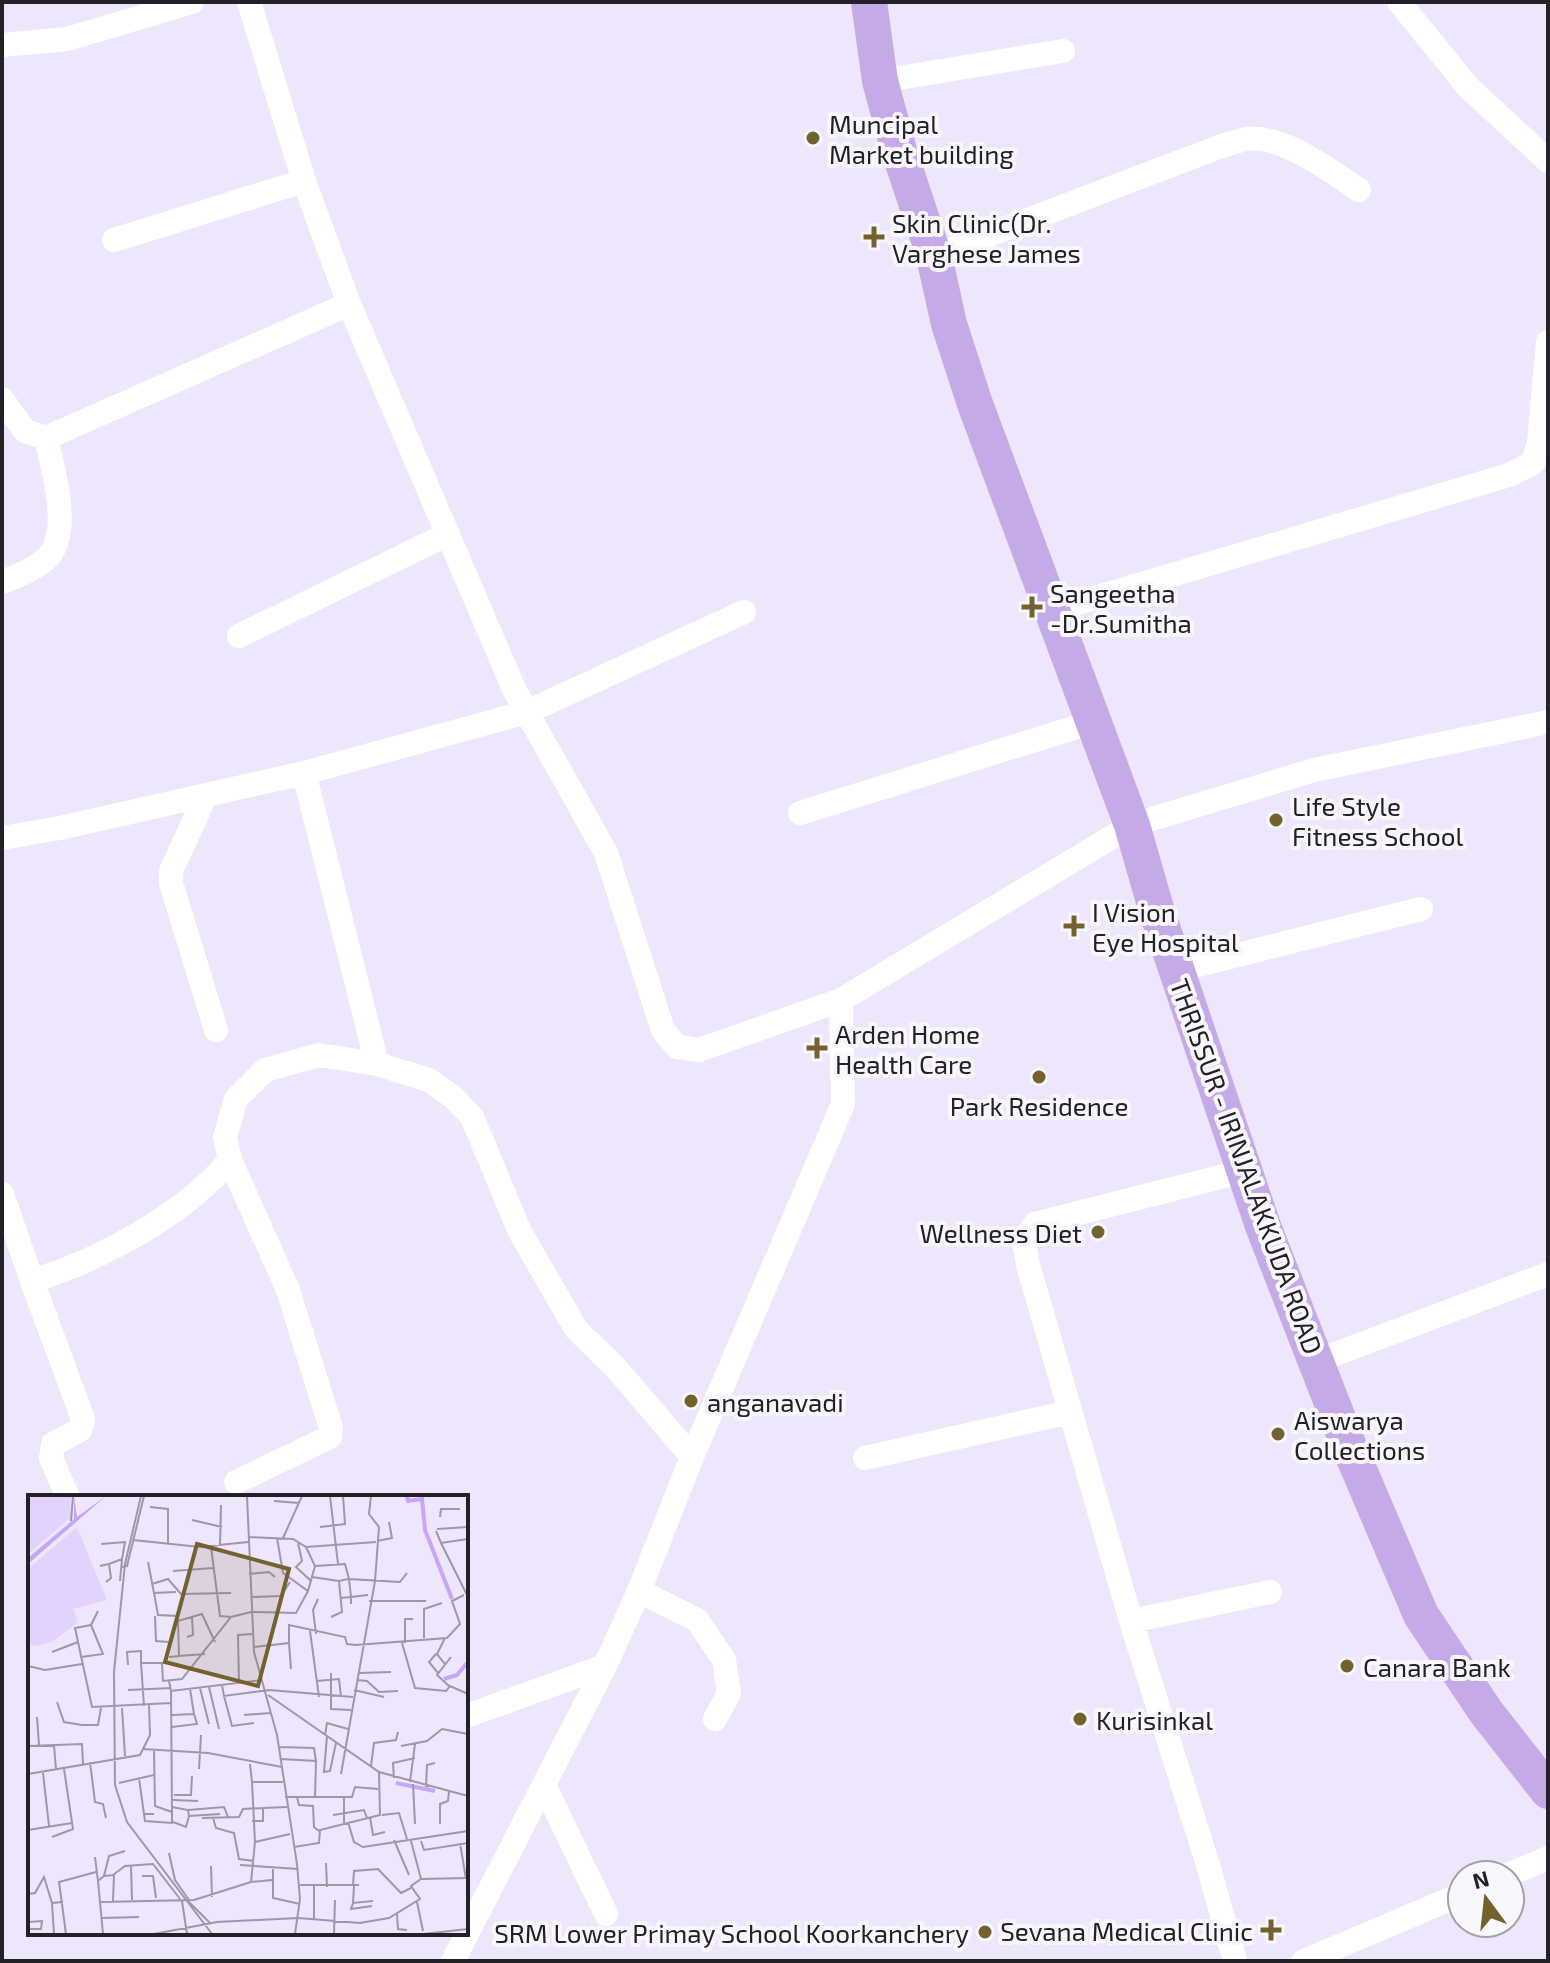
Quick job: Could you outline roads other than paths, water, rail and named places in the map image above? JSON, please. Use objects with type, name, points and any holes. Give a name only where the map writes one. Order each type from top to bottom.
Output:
[{"type":"main road","name":"THRISSUR - IRINJALAKKUDA ROAD","points":[[869,2],[880,81],[899,151],[934,256],[949,324],[975,404],[1132,825],[1244,1171],[1348,1444],[1421,1615],[1486,1712],[1548,1791]]},
{"type":"street","points":[[2,45],[67,39],[192,2]]},
{"type":"street","points":[[249,2],[304,181],[349,304],[515,691],[606,853],[663,1030],[677,1047],[699,1050],[841,1000],[1132,825],[1314,770],[1548,722]]},
{"type":"street","points":[[1399,2],[1468,87],[1548,161]]},
{"type":"street","points":[[880,81],[1063,51]]},
{"type":"street","points":[[934,256],[1216,148],[1249,139],[1279,145],[1309,156],[1359,190]]},
{"type":"street","points":[[114,240],[304,181]]},
{"type":"street","points":[[2,399],[25,431],[46,438],[75,428],[349,304]]},
{"type":"street","points":[[1054,610],[1494,480],[1533,463],[1539,442],[1547,352]]},
{"type":"street","points":[[2,582],[28,572],[49,557],[59,538],[58,490],[46,438]]},
{"type":"street","points":[[239,636],[448,534]]},
{"type":"street","points":[[2,838],[304,773],[527,712],[744,612]]},
{"type":"street","points":[[800,813],[1093,722]]},
{"type":"street","points":[[304,773],[377,1064]]},
{"type":"street","points":[[206,795],[171,871],[171,883],[216,1030]]},
{"type":"street","points":[[1178,970],[1421,909]]},
{"type":"street","points":[[468,1932],[605,1666],[639,1591],[692,1457],[843,1104],[841,1000]]},
{"type":"street","points":[[236,1482],[330,1437],[331,1428],[288,1290],[230,1160],[225,1137],[236,1099],[265,1070],[319,1055],[377,1064],[429,1080],[453,1097],[472,1117],[520,1232],[576,1329],[616,1368],[692,1457]]},
{"type":"street","points":[[32,1281],[62,1271],[156,1222],[211,1182],[230,1160]]},
{"type":"street","points":[[1235,1961],[1131,1621],[1028,1265],[1024,1241],[1035,1224],[1244,1171]]},
{"type":"street","points":[[2,1194],[83,1419],[80,1430],[53,1444],[51,1458],[67,1495]]},
{"type":"street","points":[[1317,1361],[1548,1274]]},
{"type":"street","points":[[865,1458],[1070,1412]]},
{"type":"street","points":[[639,1591],[697,1620],[724,1660],[729,1693],[715,1719]]},
{"type":"street","points":[[1131,1621],[1270,1592]]},
{"type":"street","points":[[468,1710],[605,1666]]},
{"type":"street","points":[[544,1785],[606,1914]]},
{"type":"street","points":[[1526,1867],[1548,1858]]},
{"type":"street","points":[[1304,1961],[1446,1901]]},
{"type":"street","points":[[453,1961],[466,1935]]},
{"type":"place","name":"Muncipal Market building","points":[[813,138]]},
{"type":"place","name":"Skin Clinic(Dr. Varghese James","points":[[874,237]]},
{"type":"place","name":"Sangeetha -Dr.Sumitha","points":[[1032,607]]},
{"type":"place","name":"Life Style Fitness School","points":[[1276,820]]},
{"type":"place","name":"I Vision Eye Hospital","points":[[1074,926]]},
{"type":"place","name":"Arden Home Health Care","points":[[817,1048]]},
{"type":"place","name":"Park Residence","points":[[1039,1077]]},
{"type":"place","name":"Wellness Diet","points":[[1098,1232]]},
{"type":"place","name":"anganavadi","points":[[691,1401]]},
{"type":"place","name":"Aiswarya Collections","points":[[1278,1434]]},
{"type":"place","name":"Canara Bank","points":[[1347,1666]]},
{"type":"place","name":"Kurisinkal","points":[[1080,1719]]},
{"type":"place","name":"Sevana Medical Clinic","points":[[1271,1930]]},
{"type":"place","name":"SRM Lower Primay School Koorkanchery","points":[[985,1932]]}]
